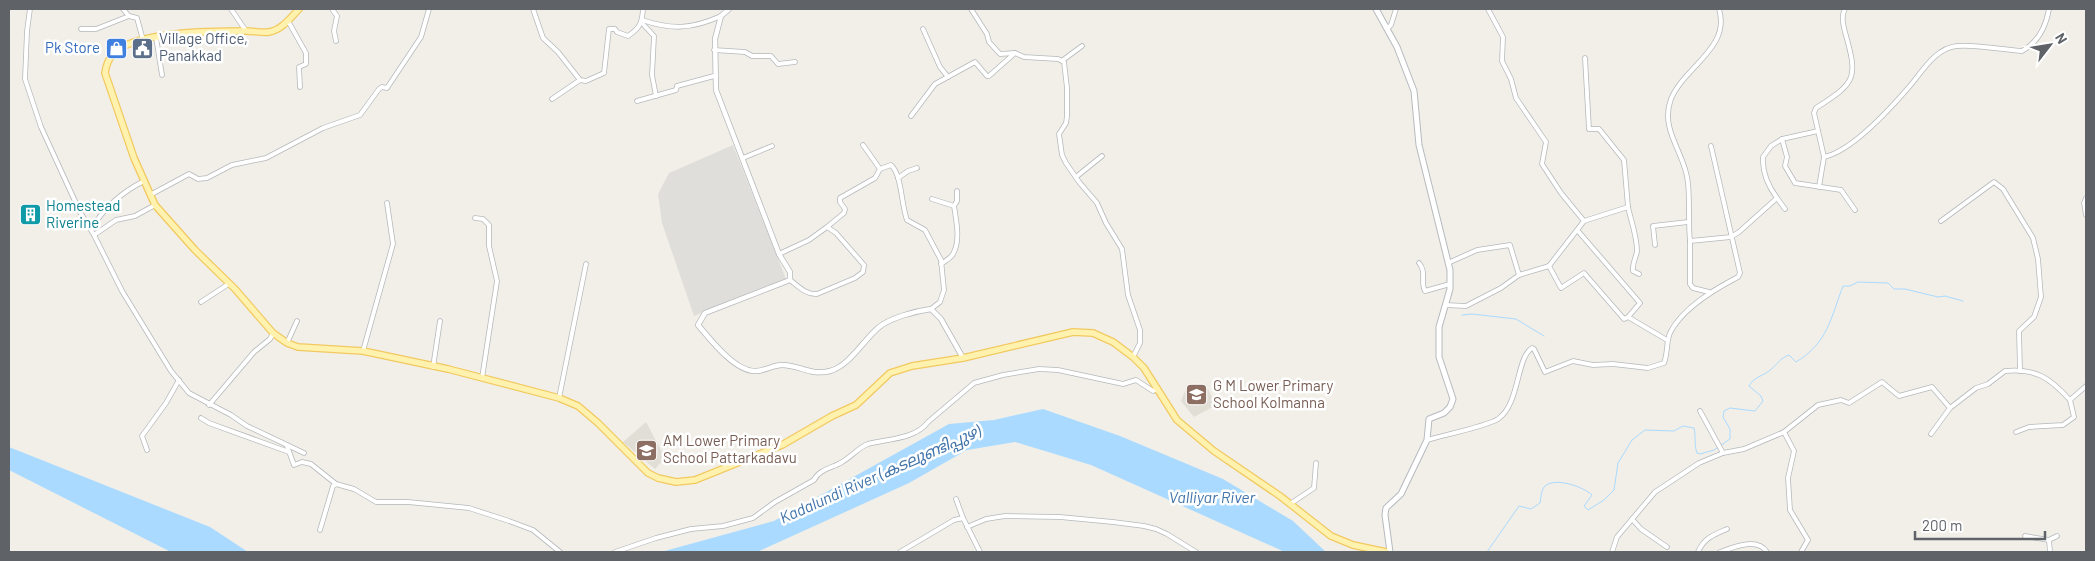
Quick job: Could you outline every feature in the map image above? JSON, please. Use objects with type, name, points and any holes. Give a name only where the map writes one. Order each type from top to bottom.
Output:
[{"type":"main road","points":[[299,9],[281,27],[269,32],[184,33],[143,40],[115,52],[106,63],[105,73],[134,158],[155,205],[195,250],[230,283],[273,332],[287,343],[309,349],[364,351],[559,398],[578,406],[598,423],[648,473],[658,478],[676,482],[695,480],[782,445],[856,404],[890,373],[912,366],[963,358],[1074,332],[1093,333],[1113,342],[1133,357],[1144,368],[1177,420],[1214,451],[1290,504],[1331,536],[1353,545],[1386,552]]},
{"type":"main road","points":[[1376,9],[1387,29],[1414,91],[1419,145],[1448,263],[1450,284],[1440,327],[1439,357],[1452,399],[1450,407],[1444,413],[1429,419],[1427,440],[1401,494],[1386,508],[1385,515],[1390,552]]},
{"type":"street","points":[[30,9],[27,31],[26,79],[41,127],[80,212],[94,234],[122,290],[171,371],[189,393],[209,405],[231,414],[247,426],[304,453]]},
{"type":"street","points":[[123,9],[129,16],[137,18],[143,40]]},
{"type":"street","points":[[231,9],[246,31]]},
{"type":"street","points":[[332,9],[337,16],[334,30],[336,41]]},
{"type":"street","points":[[150,194],[188,174],[198,179],[208,178],[232,165],[266,158],[324,128],[360,115],[379,89],[382,87],[387,88],[421,37],[429,9]]},
{"type":"street","points":[[533,9],[544,38],[558,52],[580,80],[586,81],[604,73],[609,29],[615,29],[617,32],[628,36],[638,29],[642,21],[643,9]]},
{"type":"street","points":[[642,21],[681,28],[702,24],[721,16],[729,9]]},
{"type":"street","points":[[971,9],[996,52],[1004,55],[1015,53],[1024,57],[1063,60],[1082,46]]},
{"type":"street","points":[[1387,29],[1391,25],[1396,9]]},
{"type":"street","points":[[1488,9],[1503,37],[1502,61],[1511,79],[1516,98],[1546,142],[1542,164],[1561,193],[1584,221]]},
{"type":"street","points":[[1710,292],[1693,288],[1690,284],[1688,183],[1684,163],[1673,142],[1669,128],[1668,111],[1680,82],[1712,49],[1719,34],[1721,23],[1719,9]]},
{"type":"street","points":[[1819,187],[1824,157],[1815,119],[1816,108],[1847,86],[1854,64],[1843,27],[1842,18],[1845,9]]},
{"type":"street","points":[[1824,157],[1831,155],[1862,136],[1908,89],[1938,53],[1956,46],[2022,51],[2030,47],[2043,30],[2049,9]]},
{"type":"street","points":[[81,29],[96,29],[129,16]]},
{"type":"street","points":[[721,16],[714,50],[716,90],[779,254],[790,272],[790,280]]},
{"type":"street","points":[[288,21],[297,34],[307,57],[306,64],[299,68],[300,87]]},
{"type":"street","points":[[642,21],[654,36],[652,74],[656,96]]},
{"type":"street","points":[[923,29],[940,67],[948,77]]},
{"type":"street","points":[[156,38],[162,75]]},
{"type":"street","points":[[714,50],[745,52],[752,56],[771,56],[778,64],[794,62]]},
{"type":"street","points":[[911,116],[934,84],[975,62],[989,76],[1015,53]]},
{"type":"street","points":[[1585,58],[1589,129],[1599,129],[1624,160],[1628,207],[1637,253],[1632,265],[1633,270],[1639,274]]},
{"type":"street","points":[[1063,60],[1067,80],[1068,116],[1066,123],[1060,130],[1059,140],[1062,155],[1076,177],[1097,203],[1106,223],[1122,249],[1128,295],[1140,330],[1141,340],[1133,357]]},
{"type":"street","points":[[637,101],[676,90],[677,86],[714,76]]},
{"type":"street","points":[[552,99],[580,80]]},
{"type":"street","points":[[1785,209],[1770,189],[1764,173],[1762,157],[1771,146],[1782,139],[1818,131]]},
{"type":"street","points":[[1782,139],[1787,157],[1785,166],[1795,184],[1841,190],[1854,210]]},
{"type":"street","points":[[743,158],[772,146]]},
{"type":"street","points":[[864,146],[880,169]]},
{"type":"street","points":[[1427,440],[1499,418],[1511,401],[1519,381],[1523,359],[1532,348],[1537,353],[1545,372],[1572,362],[1648,368],[1664,363],[1668,350],[1667,340],[1679,320],[1710,292],[1738,277],[1740,273],[1711,146]]},
{"type":"street","points":[[1076,177],[1102,156]]},
{"type":"street","points":[[779,254],[808,240],[844,213],[845,209],[840,202],[840,198],[855,188],[864,186],[875,178],[880,169],[890,165],[896,170],[901,200],[908,220],[924,230],[941,264],[944,290],[940,302],[931,309],[915,311],[879,327],[844,363],[832,371],[814,374],[784,365],[750,371],[723,354],[698,325],[705,314],[790,280]]},
{"type":"street","points":[[898,178],[908,171],[917,168]]},
{"type":"street","points":[[91,229],[98,218],[127,190],[144,181]]},
{"type":"street","points":[[1941,221],[1994,182],[2003,189],[2033,238],[2038,259],[2041,297],[2034,317],[2019,331],[2020,371]]},
{"type":"street","points":[[941,264],[953,255],[957,243],[954,206],[957,201],[956,191]]},
{"type":"street","points":[[1690,241],[1731,236],[1739,232],[1777,198]]},
{"type":"street","points":[[2086,198],[2084,203],[2086,215]]},
{"type":"street","points":[[932,199],[954,206]]},
{"type":"street","points":[[364,351],[393,244],[387,204]]},
{"type":"street","points":[[94,234],[116,220],[135,216],[155,205]]},
{"type":"street","points":[[1445,305],[1466,306],[1501,288],[1519,275],[1549,266],[1584,221],[1628,207]]},
{"type":"street","points":[[475,218],[483,219],[489,225],[489,246],[497,281],[482,378]]},
{"type":"street","points":[[1655,245],[1653,226],[1688,222]]},
{"type":"street","points":[[790,280],[806,292],[817,294],[855,278],[862,272],[864,265],[861,261],[836,233],[827,226]]},
{"type":"street","points":[[1549,266],[1561,288],[1584,273],[1624,319],[1640,303],[1578,231]]},
{"type":"street","points":[[1448,263],[1477,250],[1510,246],[1519,275]]},
{"type":"street","points":[[1419,263],[1424,271],[1422,284],[1425,291],[1450,284]]},
{"type":"street","points":[[559,398],[586,264]]},
{"type":"street","points":[[201,302],[230,283]]},
{"type":"street","points":[[931,309],[941,319],[963,358]]},
{"type":"street","points":[[1628,317],[1667,340]]},
{"type":"street","points":[[287,343],[297,321]]},
{"type":"street","points":[[433,367],[440,321]]},
{"type":"street","points":[[209,405],[254,352],[270,339],[273,332]]},
{"type":"street","points":[[615,552],[656,538],[691,529],[723,526],[753,518],[814,480],[817,474],[843,462],[866,445],[888,441],[923,429],[928,422],[974,383],[1003,375],[1039,369],[1058,370],[1122,384],[1136,380],[1153,391],[1158,389]]},
{"type":"street","points":[[1931,434],[1950,408],[1976,388],[1988,384],[2005,371],[2041,374],[2051,380],[2070,400],[2074,417],[2063,425],[2029,427],[2016,432]]},
{"type":"street","points":[[147,450],[142,436],[166,403],[179,380]]},
{"type":"street","points":[[1612,552],[1616,536],[1656,492],[1699,463],[1722,451],[1744,449],[1784,432],[1818,405],[1841,400],[1849,403],[1882,382],[1899,396],[1932,388],[1950,408]]},
{"type":"street","points":[[2070,400],[2086,386]]},
{"type":"street","points":[[1700,411],[1722,451]]},
{"type":"street","points":[[201,418],[209,423],[289,452]]},
{"type":"street","points":[[1784,432],[1794,451],[1788,478],[1790,510],[1808,540],[1801,552]]},
{"type":"street","points":[[288,446],[294,465],[302,462],[310,464],[336,484],[354,489],[376,502],[408,502],[469,508],[533,530],[560,552]]},
{"type":"street","points":[[1290,504],[1314,488],[1316,464]]},
{"type":"street","points":[[320,530],[333,486],[336,484]]},
{"type":"street","points":[[956,499],[962,518],[980,552]]},
{"type":"street","points":[[967,527],[986,519],[1005,516],[1060,517],[1113,522],[1156,529],[1196,552]]},
{"type":"street","points":[[900,552],[954,520],[962,518]]},
{"type":"street","points":[[1632,519],[1641,530],[1667,547]]},
{"type":"street","points":[[1698,552],[1701,544],[1709,537],[1727,529]]},
{"type":"street","points":[[2025,536],[2049,540],[2057,536]]},
{"type":"street","points":[[2049,540],[2050,552]]},
{"type":"street","points":[[1720,552],[1752,543],[1760,545],[1767,552]]},
{"type":"shaded area","points":[[733,145],[786,279],[694,316],[662,223],[658,194],[669,173]]},
{"type":"shaded area","name":"G M Lower Primary School Kolmanna","points":[[1199,384],[1208,389],[1216,405],[1194,417],[1181,401],[1186,389]]},
{"type":"shaded area","name":"AM Lower Primary School Pattarkadavu","points":[[646,422],[665,458],[655,469],[623,442]]},
{"type":"water","name":"Valliyar River","points":[[1043,409],[1120,436],[1223,479],[1293,521],[1326,552],[1285,552],[1091,465],[1015,442],[967,450],[909,483],[757,552],[661,552],[774,521],[949,424],[994,420]]},
{"type":"water","points":[[9,447],[210,527],[248,552],[171,552],[9,470]]},
{"type":"waterway","points":[[1487,552],[1519,506],[1531,509],[1540,503],[1543,489],[1549,484],[1555,482],[1569,484],[1588,492],[1592,495],[1584,506],[1588,510],[1604,500],[1614,490],[1618,463],[1632,440],[1645,430],[1674,431],[1683,426],[1694,428],[1696,450],[1700,454],[1714,450],[1730,439],[1730,429],[1723,417],[1724,411],[1730,408],[1755,411],[1763,401],[1761,396],[1749,386],[1751,383],[1786,356],[1789,355],[1796,362],[1807,355],[1822,338],[1843,286],[1850,286],[1858,282],[1888,283],[1894,289],[1905,289],[1963,301]]},
{"type":"waterway","points":[[1462,315],[1472,314],[1516,319],[1544,336]]},
{"type":"place","name":"Pk Store","points":[[116,48]]},
{"type":"place","name":"Village Office, Panakkad","points":[[143,48]]},
{"type":"place","name":"Homestead Riverine","points":[[30,215]]},
{"type":"place","name":"G M Lower Primary School Kolmanna","points":[[1197,395]]},
{"type":"place","name":"AM Lower Primary School Pattarkadavu","points":[[647,450]]},
{"type":"water label","name":"Kadalundi River (കടലുണ്ടിപ്പുഴ)","points":[[880,474]]}]
